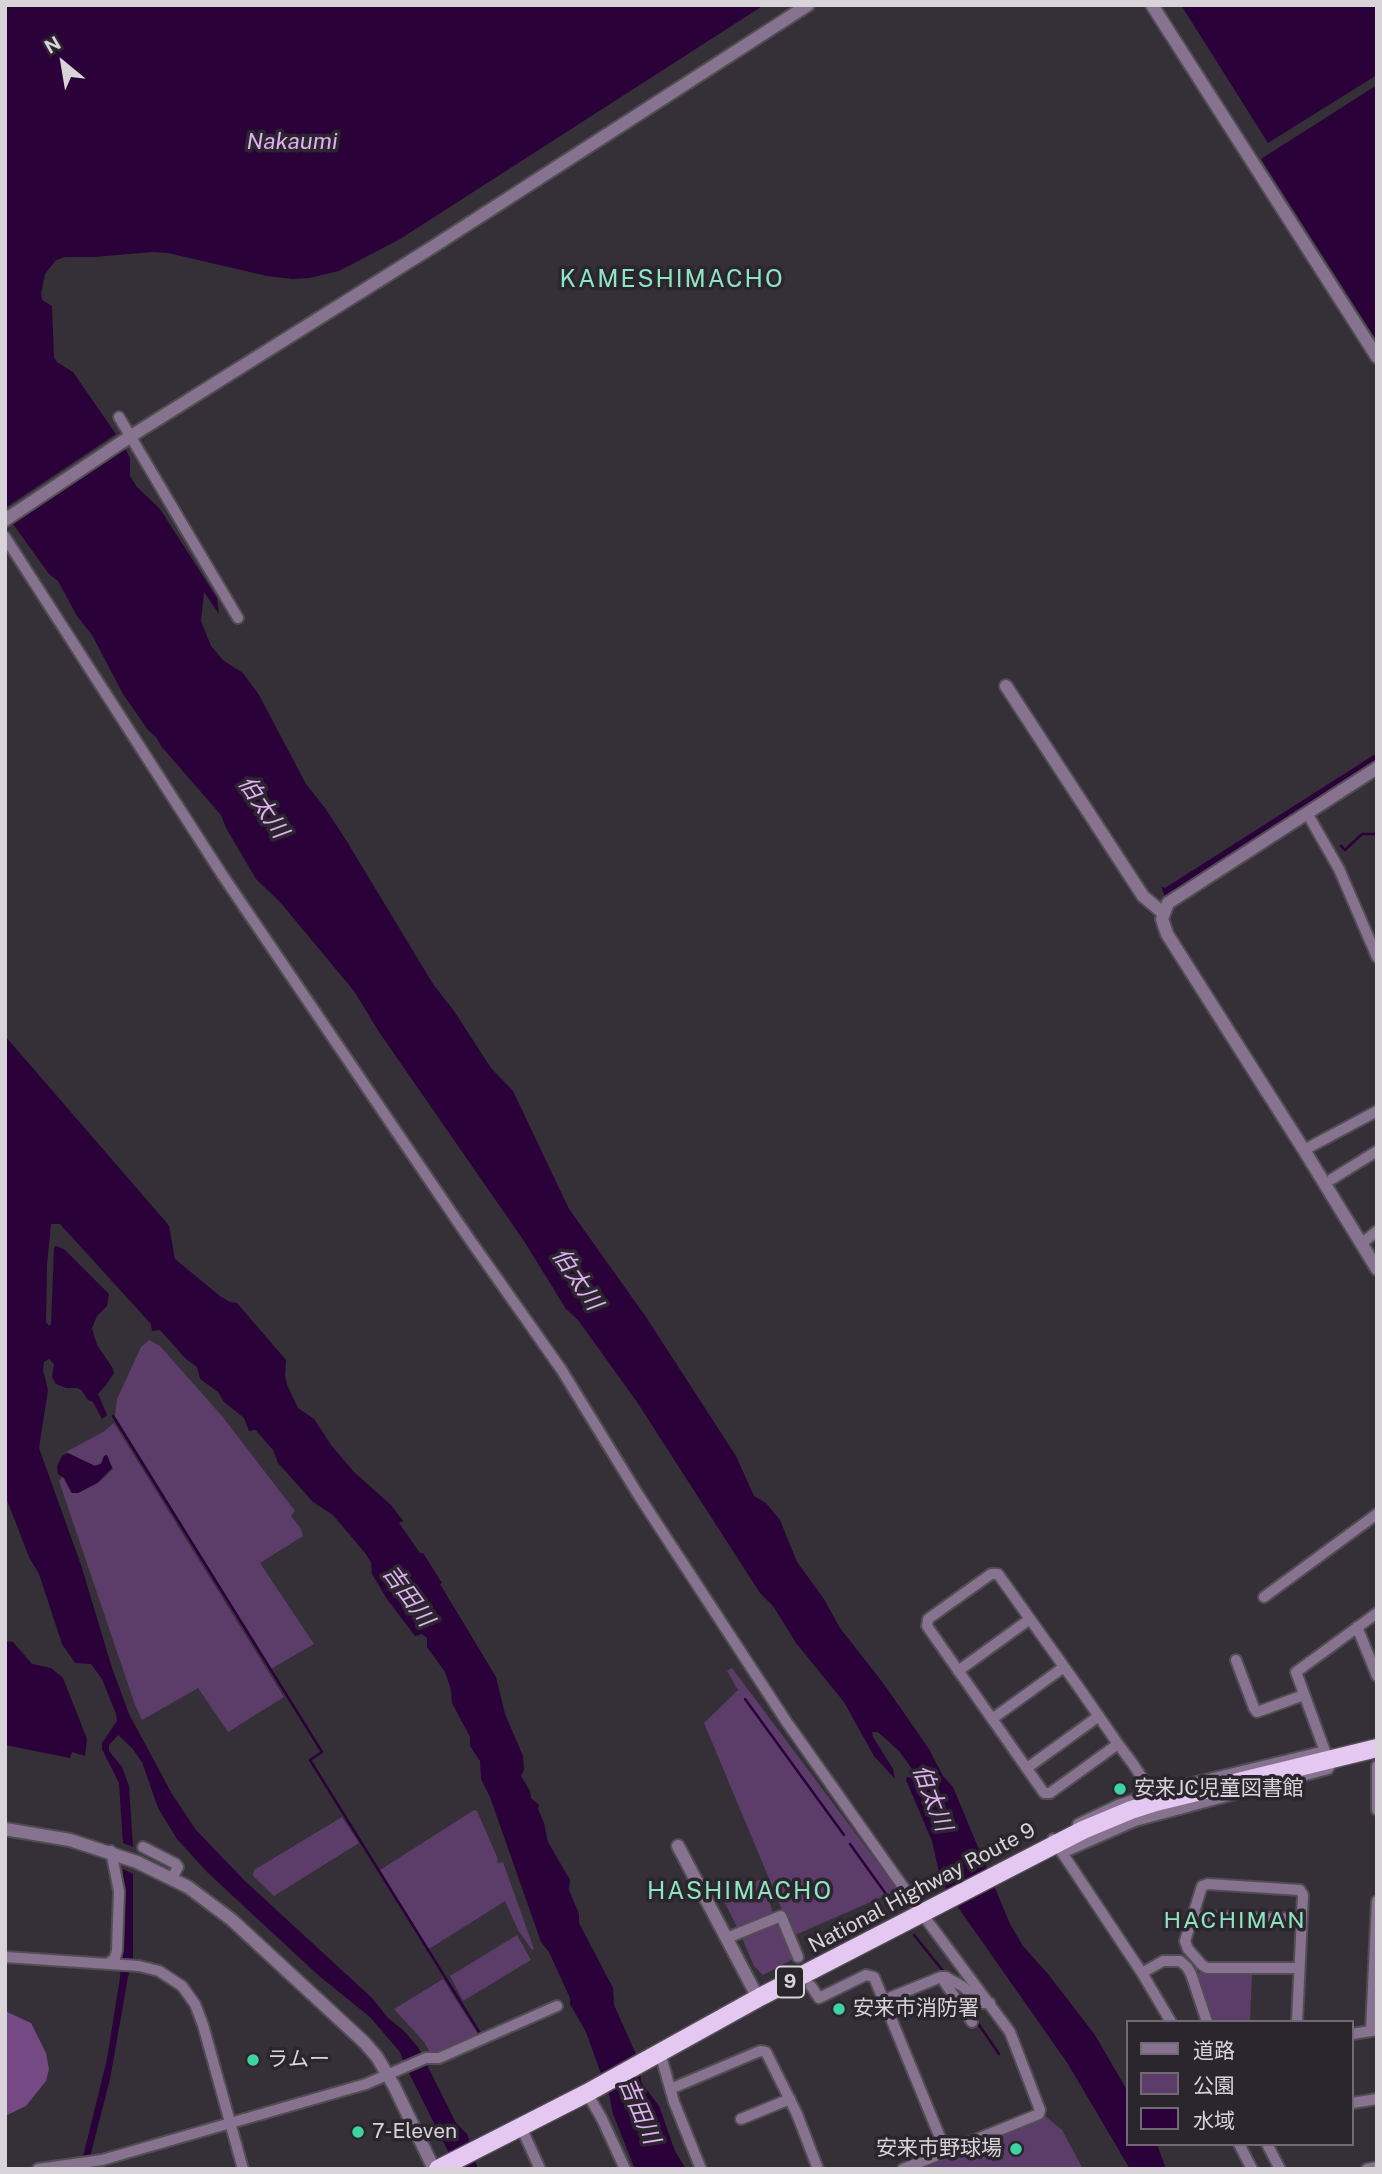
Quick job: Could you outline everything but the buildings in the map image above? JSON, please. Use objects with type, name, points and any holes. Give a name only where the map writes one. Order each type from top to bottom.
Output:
[{"type":"highway","name":"National Highway Route 9","points":[[442,2166],[590,2091],[758,1998],[1131,1810],[1326,1755],[1377,1748]]},
{"type":"street","points":[[5,520],[131,436],[431,248],[808,5]]},
{"type":"street","points":[[1152,5],[1377,356]]},
{"type":"street","points":[[119,416],[238,618]]},
{"type":"street","points":[[5,537],[223,876],[561,1369],[639,1496],[786,1721],[1010,2032],[1040,2110],[1039,2114],[903,2169]]},
{"type":"street","points":[[1006,686],[1143,896],[1163,913]]},
{"type":"street","points":[[1377,768],[1168,903],[1163,913],[1163,925],[1167,934],[1377,1269]]},
{"type":"street","points":[[1307,813],[1339,869],[1377,957]]},
{"type":"street","points":[[1304,1150],[1377,1111]]},
{"type":"street","points":[[1332,1180],[1377,1151]]},
{"type":"street","points":[[1362,1244],[1377,1231]]},
{"type":"street","points":[[1264,1597],[1377,1514]]},
{"type":"street","points":[[1118,1744],[1050,1793],[1044,1793],[927,1626],[928,1619],[990,1574],[998,1574],[1099,1716],[1148,1787],[1151,1794]]},
{"type":"street","points":[[1056,1848],[1156,1812],[1326,1770],[1329,1767],[1326,1755],[1296,1672],[1377,1613]]},
{"type":"street","points":[[958,1671],[1030,1619]]},
{"type":"street","points":[[1357,1627],[1377,1676]]},
{"type":"street","points":[[1236,1660],[1257,1712],[1304,1695]]},
{"type":"street","points":[[992,1719],[1064,1667]]},
{"type":"street","points":[[1027,1768],[1099,1716]]},
{"type":"street","points":[[1170,2020],[1142,1973],[1056,1848],[1053,1839],[1055,1835],[1101,1812],[1151,1794],[1326,1755]]},
{"type":"street","points":[[1377,1766],[1377,1810]]},
{"type":"street","points":[[5,1829],[70,1840],[115,1853],[172,1878],[204,1898],[254,1939],[364,2042],[388,2075],[428,2152],[442,2166]]},
{"type":"street","points":[[678,1846],[758,1998]]},
{"type":"street","points":[[143,1847],[177,1866],[172,1878]]},
{"type":"street","points":[[114,1964],[119,1904],[115,1853]]},
{"type":"street","points":[[1297,2020],[1303,1895],[1299,1889],[1208,1884],[1201,1888],[1186,1944],[1205,1967],[1299,1968]]},
{"type":"street","points":[[1354,2034],[1374,2030],[1377,1901]]},
{"type":"street","points":[[727,1938],[781,1916],[799,1957]]},
{"type":"street","points":[[1192,1916],[1301,1919]]},
{"type":"street","points":[[5,1957],[149,1968],[167,1975],[188,1993],[203,2025],[243,2169]]},
{"type":"street","points":[[1142,1973],[1163,1961],[1180,1961],[1187,1967],[1206,2020]]},
{"type":"street","points":[[811,1986],[819,1998],[866,1975],[872,1975],[946,2152]]},
{"type":"street","points":[[884,2000],[940,1977],[956,1982],[982,2003],[990,2003]]},
{"type":"street","points":[[940,1977],[972,2022]]},
{"type":"street","points":[[38,2169],[102,2160],[366,2084],[424,2059],[439,2058],[557,2006]]},
{"type":"street","points":[[675,2087],[763,2051],[768,2054],[790,2099],[818,2169]]},
{"type":"street","points":[[658,2054],[701,2169]]},
{"type":"street","points":[[590,2091],[625,2169]]},
{"type":"street","points":[[741,2119],[790,2099]]},
{"type":"street","points":[[1354,2103],[1377,2099]]},
{"type":"street","points":[[521,2127],[540,2169]]},
{"type":"street","points":[[1240,2146],[1252,2169]]},
{"type":"street","points":[[1268,2146],[1280,2169]]},
{"type":"street","points":[[1367,2169],[1377,2167]]},
{"type":"green space","points":[[149,1340],[160,1346],[222,1416],[295,1511],[291,1516],[303,1536],[260,1563],[314,1644],[271,1669],[115,1416],[117,1399],[141,1347]]},
{"type":"green space","points":[[114,1423],[284,1697],[228,1732],[198,1688],[142,1720],[135,1705],[59,1481],[63,1477],[71,1493],[78,1493],[98,1483],[113,1469],[107,1455],[95,1466],[66,1452]]},
{"type":"green space","points":[[732,1668],[898,1890],[793,1936],[704,1723],[738,1690],[727,1671]]},
{"type":"green space","points":[[474,1810],[477,1811],[498,1859],[497,1863],[503,1862],[534,1949],[532,1950],[518,1930],[505,1901],[429,1949],[380,1870]]},
{"type":"green space","points":[[342,1817],[359,1843],[274,1896],[253,1876],[254,1870]]},
{"type":"green space","points":[[762,1879],[773,1913],[737,1927],[721,1895]]},
{"type":"green space","points":[[777,1923],[793,1959],[763,1975],[754,1966],[742,1938]]},
{"type":"green space","points":[[517,1935],[531,1960],[463,2001],[450,1976]]},
{"type":"green space","points":[[1252,1972],[1250,2020],[1212,2020],[1197,1973]]},
{"type":"green space","points":[[443,1979],[480,2037],[448,2051],[431,2054],[424,2042],[394,2009]]},
{"type":"green space","name":"安来市野球場","points":[[1045,2116],[1062,2130],[1083,2169],[911,2169]]},
{"type":"shaded area","points":[[5,2011],[31,2023],[46,2053],[49,2069],[46,2081],[26,2106],[5,2116]]},
{"type":"water","name":"Nakaumi","points":[[5,5],[764,5],[400,239],[339,271],[293,279],[152,252],[65,257],[56,260],[45,274],[41,294],[42,300],[52,306],[54,357],[73,372],[120,440],[5,511]]},
{"type":"water","points":[[1181,5],[1377,5],[1377,75],[1268,143]]},
{"type":"water","points":[[1377,85],[1377,341],[1261,159]]},
{"type":"water","name":"伯太川","points":[[123,444],[130,458],[130,476],[137,487],[160,509],[217,598],[219,614],[204,592],[201,621],[211,646],[224,661],[243,673],[259,695],[306,784],[346,840],[433,984],[491,1068],[513,1091],[569,1209],[646,1317],[736,1456],[754,1496],[766,1503],[780,1520],[797,1562],[824,1599],[840,1628],[883,1683],[929,1749],[943,1776],[953,1787],[1010,1924],[1023,1946],[1095,2035],[1126,2089],[1126,2146],[1158,2146],[1166,2169],[1130,2169],[1068,2064],[948,1893],[939,1872],[932,1841],[906,1780],[907,1777],[913,1778],[915,1773],[899,1751],[878,1732],[872,1732],[873,1737],[893,1769],[895,1779],[874,1756],[844,1702],[796,1643],[773,1606],[760,1593],[637,1402],[578,1320],[566,1309],[524,1241],[379,1032],[354,991],[280,902],[256,879],[221,815],[148,730],[123,694],[92,635],[77,616],[58,581],[49,574],[10,520]]},
{"type":"water","points":[[1377,753],[1377,762],[1165,897],[1161,886],[1165,888]]},
{"type":"water","name":"吉田川","points":[[5,1036],[166,1222],[175,1259],[220,1296],[237,1303],[286,1360],[287,1385],[298,1408],[314,1419],[354,1472],[391,1505],[403,1521],[399,1523],[442,1583],[440,1584],[496,1677],[505,1714],[523,1756],[524,1770],[521,1776],[531,1798],[539,1805],[548,1842],[570,1880],[569,1890],[579,1914],[579,1923],[613,1988],[614,2005],[640,2063],[605,2081],[586,2032],[570,2004],[570,1998],[549,1952],[541,1942],[490,1797],[481,1779],[480,1761],[470,1746],[470,1737],[452,1703],[445,1672],[427,1647],[427,1638],[422,1634],[415,1636],[387,1599],[372,1574],[371,1562],[365,1553],[333,1515],[313,1502],[278,1463],[273,1450],[256,1430],[249,1431],[244,1418],[224,1402],[218,1392],[200,1379],[197,1367],[186,1359],[160,1330],[152,1331],[151,1324],[60,1224],[51,1224],[46,1322],[49,1326],[51,1324],[56,1246],[64,1249],[109,1294],[107,1306],[97,1316],[92,1328],[97,1345],[114,1373],[98,1394],[107,1415],[102,1419],[93,1402],[88,1400],[82,1391],[56,1384],[52,1377],[54,1364],[49,1359],[44,1362],[43,1370],[48,1390],[39,1448],[81,1565],[129,1714],[172,1794],[196,1830],[245,1881],[372,1998],[418,2047],[424,2058],[405,2066],[400,2052],[370,2017],[318,1975],[207,1872],[177,1839],[158,1808],[142,1762],[118,1735],[109,1745],[109,1751],[122,1767],[129,1786],[133,1847],[123,1843],[119,1783],[102,1749],[102,1743],[117,1721],[116,1714],[102,1679],[91,1664],[75,1663],[62,1644],[39,1574],[29,1557],[5,1495]]},
{"type":"water","points":[[68,1453],[95,1466],[101,1464],[107,1455],[112,1468],[97,1483],[78,1493],[72,1493],[64,1478],[58,1474],[57,1466],[62,1456]]},
{"type":"water","points":[[5,1641],[13,1642],[32,1664],[51,1668],[63,1678],[87,1739],[85,1756],[72,1752],[70,1758],[5,1745]]},
{"type":"water","points":[[123,1869],[133,1874],[133,1961],[110,2079],[87,2169],[80,2169],[107,2059],[120,1978]]},
{"type":"water","points":[[424,2059],[456,2123],[467,2134],[478,2169],[457,2169],[406,2067]]},
{"type":"water","name":"吉田川","points":[[640,2065],[641,2082],[659,2106],[675,2151],[686,2169],[635,2169],[613,2114],[607,2084]]},
{"type":"pier","points":[[119,432],[128,446],[9,524],[5,517],[5,508]]},
{"type":"waterway","points":[[1341,846],[1345,850],[1362,834],[1377,834]]},
{"type":"waterway","points":[[113,1416],[322,1752],[310,1760],[481,2035]]},
{"type":"waterway","points":[[745,1699],[844,1835]]},
{"type":"waterway","points":[[850,1844],[891,1901]]},
{"type":"waterway","points":[[914,1935],[943,1971]]},
{"type":"waterway","points":[[977,2022],[999,2054]]},
{"type":"place","name":"安来JC児童図書館","points":[[1120,1789]]},
{"type":"place","name":"安来市消防署","points":[[839,2009]]},
{"type":"place","name":"ラムー","points":[[253,2060]]},
{"type":"place","name":"7-Eleven","points":[[358,2132]]},
{"type":"place","name":"安来市野球場","points":[[1016,2149]]},
{"type":"district","name":"KAMESHIMACHO","points":[[672,280]]},
{"type":"district","name":"HASHIMACHO","points":[[740,1892]]},
{"type":"district","name":"HACHIMAN","points":[[1235,1921]]}]
